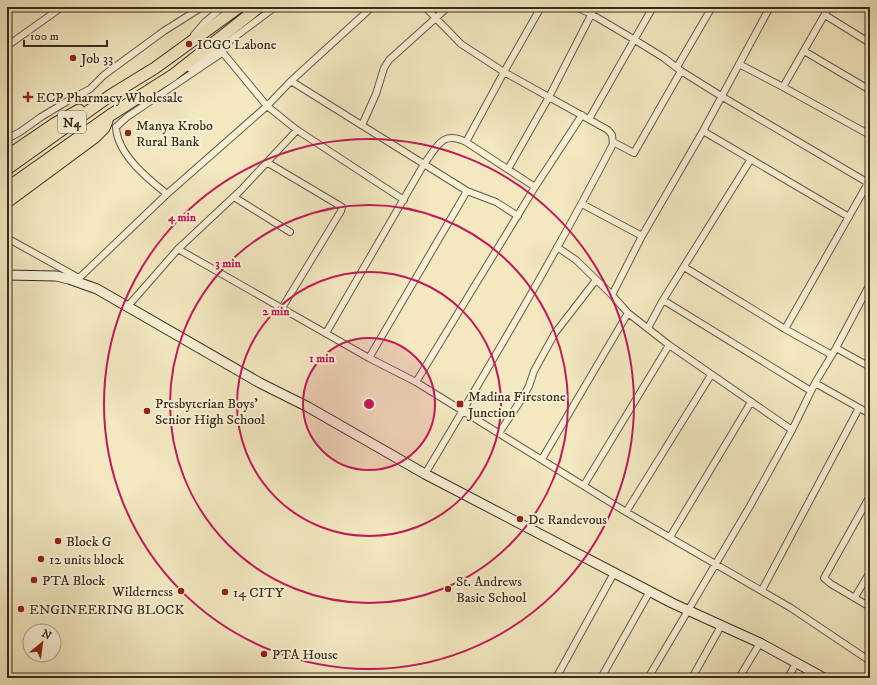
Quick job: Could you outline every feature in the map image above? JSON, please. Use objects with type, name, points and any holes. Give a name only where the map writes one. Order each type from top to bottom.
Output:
[{"type":"highway","name":"N4","points":[[7,169],[111,95],[155,68],[239,7]]},
{"type":"highway","name":"N4","points":[[7,188],[109,116],[173,75],[259,7]]},
{"type":"highway","points":[[7,156],[66,116],[111,95]]},
{"type":"highway","points":[[7,202],[95,137],[104,128],[109,116]]},
{"type":"street","points":[[7,46],[62,7]]},
{"type":"street","points":[[7,139],[41,117],[90,89],[104,75],[164,31],[202,7]]},
{"type":"street","points":[[182,48],[205,22],[222,7]]},
{"type":"street","points":[[167,194],[135,165],[118,140],[116,127],[126,117],[221,51],[275,7]]},
{"type":"street","points":[[77,280],[167,194],[267,106],[372,7]]},
{"type":"street","points":[[425,7],[461,44],[504,72],[608,130],[612,135],[613,142],[582,204],[425,474]]},
{"type":"street","points":[[362,125],[376,94],[384,68],[389,60],[448,7]]},
{"type":"street","points":[[466,142],[541,7]]},
{"type":"street","points":[[576,7],[591,14],[635,40],[721,96],[868,183]]},
{"type":"street","points":[[508,170],[549,97],[595,7]]},
{"type":"street","points":[[589,119],[653,7]]},
{"type":"street","points":[[613,142],[634,153],[712,7]]},
{"type":"street","points":[[612,295],[642,236],[703,130],[770,7]]},
{"type":"street","points":[[783,87],[829,7]]},
{"type":"street","points":[[825,15],[870,42]]},
{"type":"street","points":[[804,50],[870,90]]},
{"type":"street","points":[[173,75],[221,51]]},
{"type":"street","points":[[221,51],[267,106],[297,130],[404,200]]},
{"type":"street","points":[[739,64],[870,136]]},
{"type":"street","points":[[292,81],[467,191],[496,202],[518,216]]},
{"type":"street","points":[[416,382],[535,188],[582,115]]},
{"type":"street","points":[[128,306],[178,249],[268,163],[297,130]]},
{"type":"street","points":[[703,130],[849,217]]},
{"type":"street","points":[[326,333],[424,164],[441,141],[446,138],[455,137],[466,142],[535,188]]},
{"type":"street","points":[[648,328],[663,300],[751,159]]},
{"type":"street","points":[[268,163],[342,207],[282,308]]},
{"type":"street","points":[[784,329],[849,217],[868,183],[870,176]]},
{"type":"street","points":[[369,358],[467,191]]},
{"type":"street","points":[[234,197],[290,232]]},
{"type":"street","points":[[582,204],[642,236]]},
{"type":"street","points":[[7,238],[77,280],[128,306],[260,383],[308,407],[425,474],[614,573],[687,610],[760,643],[824,678]]},
{"type":"street","points":[[557,247],[576,260],[628,313],[669,345],[792,430]]},
{"type":"street","points":[[178,249],[369,358],[416,382],[626,512],[762,590],[870,661]]},
{"type":"street","points":[[684,267],[784,329],[832,355]]},
{"type":"street","points":[[7,275],[56,276],[77,280]]},
{"type":"street","points":[[499,433],[523,397],[529,386],[534,371],[555,333],[596,280]]},
{"type":"street","points":[[648,678],[750,506],[792,430],[815,383],[836,348],[870,284]]},
{"type":"street","points":[[663,300],[811,391]]},
{"type":"street","points":[[542,459],[628,313]]},
{"type":"street","points":[[584,485],[669,345]]},
{"type":"street","points":[[836,348],[870,367]]},
{"type":"street","points":[[626,512],[711,375]]},
{"type":"street","points":[[815,383],[870,414]]},
{"type":"street","points":[[670,538],[751,402]]},
{"type":"street","points":[[762,590],[860,408]]},
{"type":"street","points":[[870,496],[824,578],[831,584],[870,607]]},
{"type":"street","points":[[855,597],[870,572]]},
{"type":"street","points":[[556,678],[614,573]]},
{"type":"street","points":[[601,678],[650,591]]},
{"type":"street","points":[[692,678],[721,626]]},
{"type":"street","points":[[739,678],[760,643]]},
{"type":"street","points":[[788,678],[796,663]]},
{"type":"place","name":"ICGC Labone","points":[[189,44]]},
{"type":"place","name":"Job 33","points":[[73,58]]},
{"type":"place","name":"ECP Pharmacy Wholesale","points":[[28,97]]},
{"type":"place","name":"Manya Krobo Rural Bank","points":[[128,133]]},
{"type":"place","name":"Madina Firestone Junction","points":[[460,404]]},
{"type":"place","name":"Presbyterian Boys' Senior High School","points":[[147,411]]},
{"type":"place","name":"De Randevous","points":[[520,519]]},
{"type":"place","name":"Block G","points":[[58,541]]},
{"type":"place","name":"12 units block","points":[[41,559]]},
{"type":"place","name":"PTA Block","points":[[34,580]]},
{"type":"place","name":"St. Andrews Basic School","points":[[448,589]]},
{"type":"place","name":"Wilderness","points":[[181,591]]},
{"type":"place","name":"14 CITY","points":[[225,592]]},
{"type":"place","name":"ENGINEERING BLOCK","points":[[21,609]]},
{"type":"place","name":"PTA House","points":[[264,654]]}]
